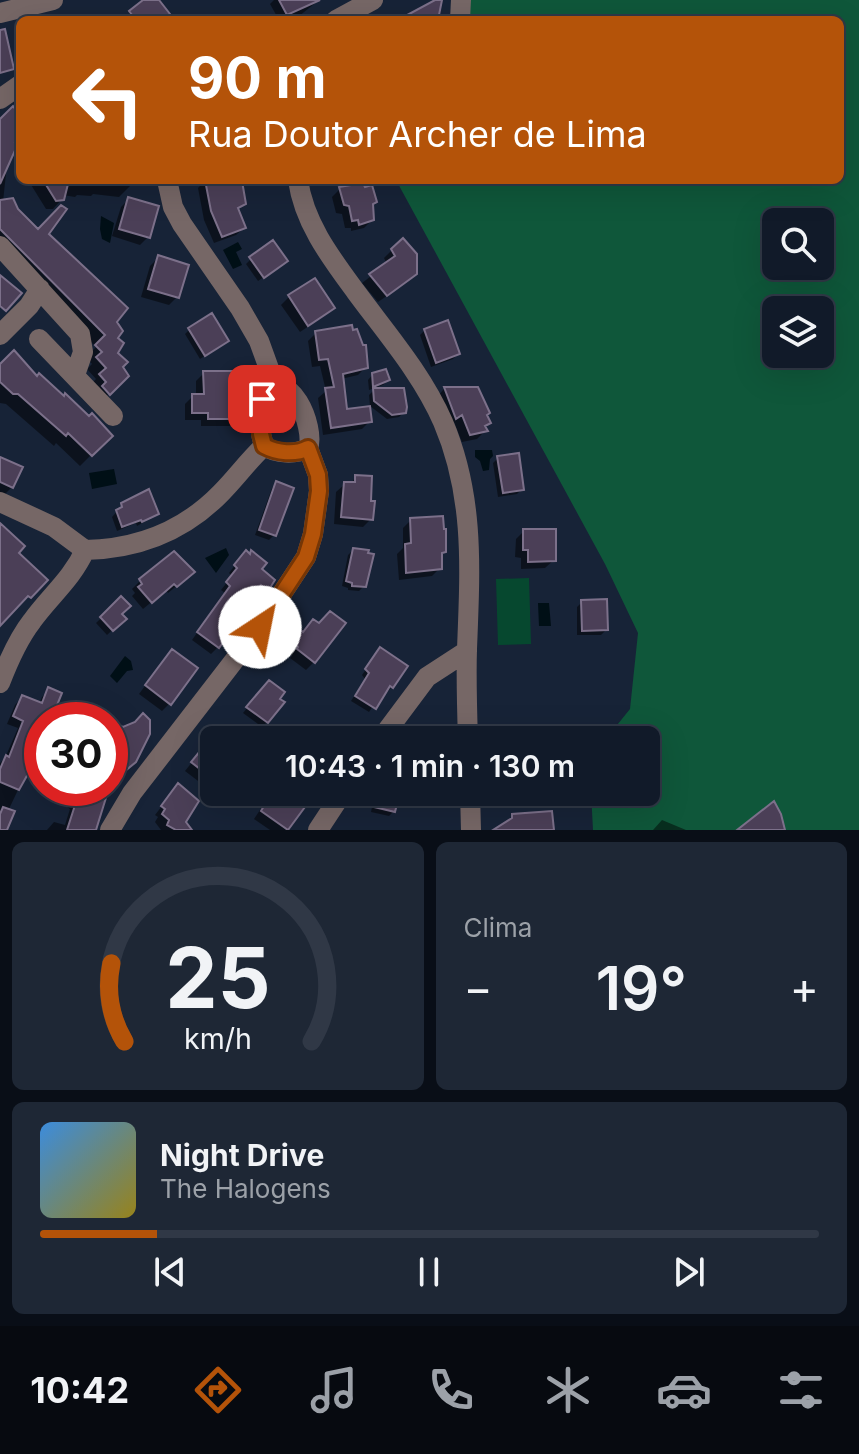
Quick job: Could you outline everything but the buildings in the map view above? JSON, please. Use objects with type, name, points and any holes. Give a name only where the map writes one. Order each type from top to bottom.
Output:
[{"type":"street","points":[[0,13],[53,0]]},
{"type":"street","points":[[343,16],[373,0]]},
{"type":"street","points":[[168,184],[173,207],[259,341],[276,388]]},
{"type":"street","points":[[299,184],[307,215],[335,264],[426,387],[461,474],[470,574],[468,726]]},
{"type":"street","points":[[0,246],[80,334],[83,352],[75,375]]},
{"type":"street","points":[[0,335],[29,306],[40,289]]},
{"type":"street","points":[[39,339],[113,416]]},
{"type":"street","points":[[110,830],[132,793],[260,627],[306,557],[313,534],[319,491],[318,475],[308,448],[311,438],[291,391],[276,388],[266,394],[262,399],[261,434],[264,446],[274,451],[293,452],[308,448]]},
{"type":"street","points":[[0,502],[54,527],[85,550],[111,550],[169,532],[197,513],[220,494],[264,446]]},
{"type":"street","points":[[0,683],[30,624],[76,569],[85,550]]},
{"type":"street","points":[[390,726],[427,677],[467,651]]},
{"type":"street","points":[[427,677],[467,681]]},
{"type":"street","points":[[318,830],[334,806]]},
{"type":"street","points":[[470,806],[471,830]]},
{"type":"green space","points":[[455,0],[859,0],[859,830],[593,830],[592,806],[660,806],[660,726],[616,726],[630,709],[638,633],[605,564],[398,184],[844,184],[844,16],[451,16]]},
{"type":"green space","points":[[529,578],[531,644],[498,645],[496,579]]},
{"type":"shaded area","points":[[101,216],[114,223],[110,243],[102,239]]},
{"type":"shaded area","points":[[238,242],[242,249],[236,252],[242,265],[233,269],[223,250]]},
{"type":"shaded area","points":[[475,450],[492,450],[489,470],[483,471],[475,457]]},
{"type":"shaded area","points":[[114,469],[117,484],[92,489],[89,473]]},
{"type":"shaded area","points":[[226,548],[229,555],[216,573],[205,558]]},
{"type":"shaded area","points":[[538,603],[549,603],[551,626],[539,626]]},
{"type":"shaded area","points":[[125,656],[131,661],[133,670],[127,671],[117,683],[110,676]]},
{"type":"route","points":[[260,627],[306,557],[313,534],[319,491],[318,475],[308,448],[293,452],[274,451],[264,446],[261,441],[262,399]]}]
